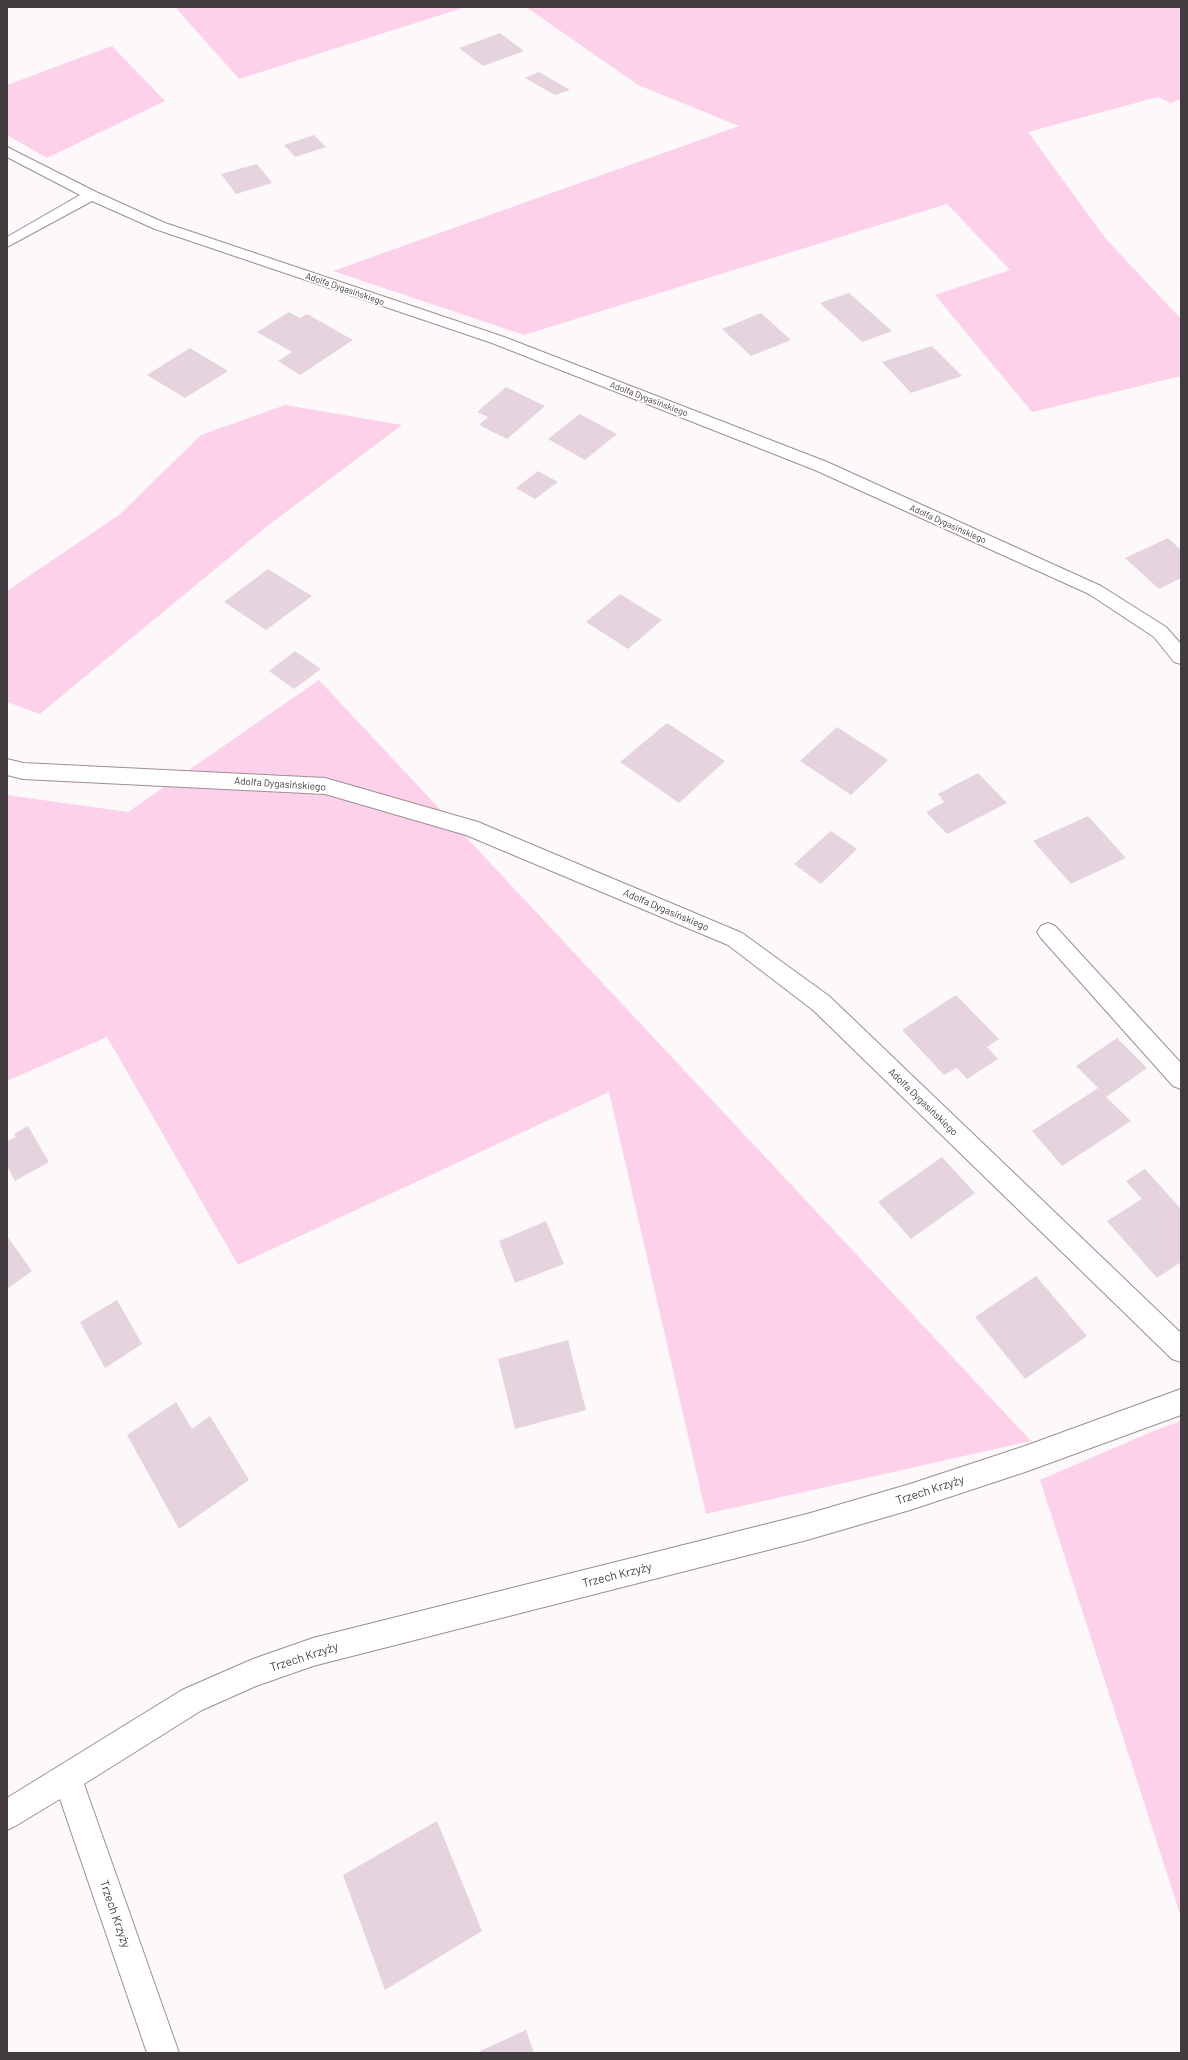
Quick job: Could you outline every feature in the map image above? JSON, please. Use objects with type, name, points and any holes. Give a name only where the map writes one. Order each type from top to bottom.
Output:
[{"type":"street","name":"Adolfa Dygasińskiego","points":[[7,151],[91,195],[160,226],[498,340],[821,466],[1095,590],[1160,632],[1181,657]]},
{"type":"street","points":[[7,243],[91,195]]},
{"type":"street","name":"Adolfa Dygasińskiego","points":[[7,767],[23,771],[325,786],[471,828],[735,939],[821,1003],[1181,1350]]},
{"type":"street","points":[[1048,932],[1181,1079]]},
{"type":"street","name":"Trzech Krzyży","points":[[7,1815],[192,1700],[253,1673],[314,1652],[822,1523],[910,1497],[1025,1459],[1181,1402]]},
{"type":"street","name":"Trzech Krzyży","points":[[68,1776],[162,2053]]},
{"type":"shaded area","points":[[175,7],[466,7],[239,79]]},
{"type":"shaded area","points":[[526,7],[1181,7],[1181,99],[1171,103],[1158,97],[1028,132],[1106,239],[1181,319],[1181,376],[1032,412],[935,295],[1010,270],[947,204],[524,335],[333,271],[739,126],[638,85]]},
{"type":"shaded area","points":[[112,46],[165,101],[47,158],[7,135],[7,85]]},
{"type":"shaded area","points":[[285,405],[402,425],[266,527],[40,714],[7,702],[7,591],[119,515],[201,435]]},
{"type":"shaded area","points":[[319,680],[1031,1441],[706,1514],[609,1092],[238,1265],[107,1037],[7,1081],[7,795],[128,812]]},
{"type":"shaded area","points":[[1181,1421],[1181,1917],[1040,1480],[1151,1432]]},
{"type":"building","points":[[500,33],[524,51],[483,66],[459,48]]},
{"type":"building","points":[[539,72],[570,90],[555,95],[525,78]]},
{"type":"building","points":[[314,135],[326,147],[295,157],[284,145]]},
{"type":"building","points":[[257,164],[272,183],[236,194],[221,174]]},
{"type":"building","points":[[849,293],[892,331],[862,342],[820,303]]},
{"type":"building","points":[[289,312],[300,318],[307,314],[353,340],[300,375],[278,361],[292,352],[257,332]]},
{"type":"building","points":[[761,313],[791,340],[751,356],[722,329]]},
{"type":"building","points":[[932,346],[962,376],[911,393],[882,362]]},
{"type":"building","points":[[190,348],[228,371],[185,398],[147,375]]},
{"type":"building","points":[[506,387],[545,406],[507,439],[479,425],[488,417],[477,412]]},
{"type":"building","points":[[580,414],[617,434],[585,460],[548,439]]},
{"type":"building","points":[[538,471],[558,482],[535,499],[516,488]]},
{"type":"building","points":[[1168,538],[1181,550],[1181,578],[1159,589],[1125,558]]},
{"type":"building","points":[[268,569],[312,596],[266,630],[224,602]]},
{"type":"building","points":[[620,594],[662,620],[628,649],[586,622]]},
{"type":"building","points":[[295,651],[321,669],[294,689],[269,671]]},
{"type":"building","points":[[667,723],[725,761],[679,803],[620,762]]},
{"type":"building","points":[[837,727],[888,760],[851,795],[800,761]]},
{"type":"building","points":[[978,773],[1007,803],[947,834],[926,812],[944,802],[938,794]]},
{"type":"building","points":[[1088,816],[1126,858],[1071,884],[1033,841]]},
{"type":"building","points":[[831,831],[857,849],[821,884],[794,864]]},
{"type":"building","points":[[956,995],[999,1039],[987,1047],[998,1059],[967,1079],[957,1068],[944,1075],[902,1030]]},
{"type":"building","points":[[1117,1038],[1147,1068],[1106,1097],[1131,1121],[1062,1166],[1032,1131],[1098,1088],[1076,1066]]},
{"type":"building","points":[[28,1126],[49,1162],[15,1181],[7,1166],[7,1141],[16,1137],[14,1134]]},
{"type":"building","points":[[942,1157],[975,1193],[911,1239],[878,1202]]},
{"type":"building","points":[[1145,1169],[1181,1209],[1181,1262],[1157,1278],[1107,1221],[1142,1199],[1126,1181]]},
{"type":"building","points":[[546,1221],[564,1264],[515,1283],[499,1241]]},
{"type":"building","points":[[7,1236],[32,1271],[7,1289]]},
{"type":"building","points":[[1036,1276],[1087,1336],[1025,1379],[975,1317]]},
{"type":"building","points":[[117,1300],[142,1344],[105,1368],[80,1322]]},
{"type":"building","points":[[568,1340],[586,1410],[515,1429],[498,1359]]},
{"type":"building","points":[[176,1402],[192,1429],[210,1416],[249,1480],[179,1529],[127,1435]]},
{"type":"building","points":[[437,1821],[482,1931],[385,1990],[343,1875]]},
{"type":"building","points":[[526,2030],[534,2053],[476,2053]]}]
